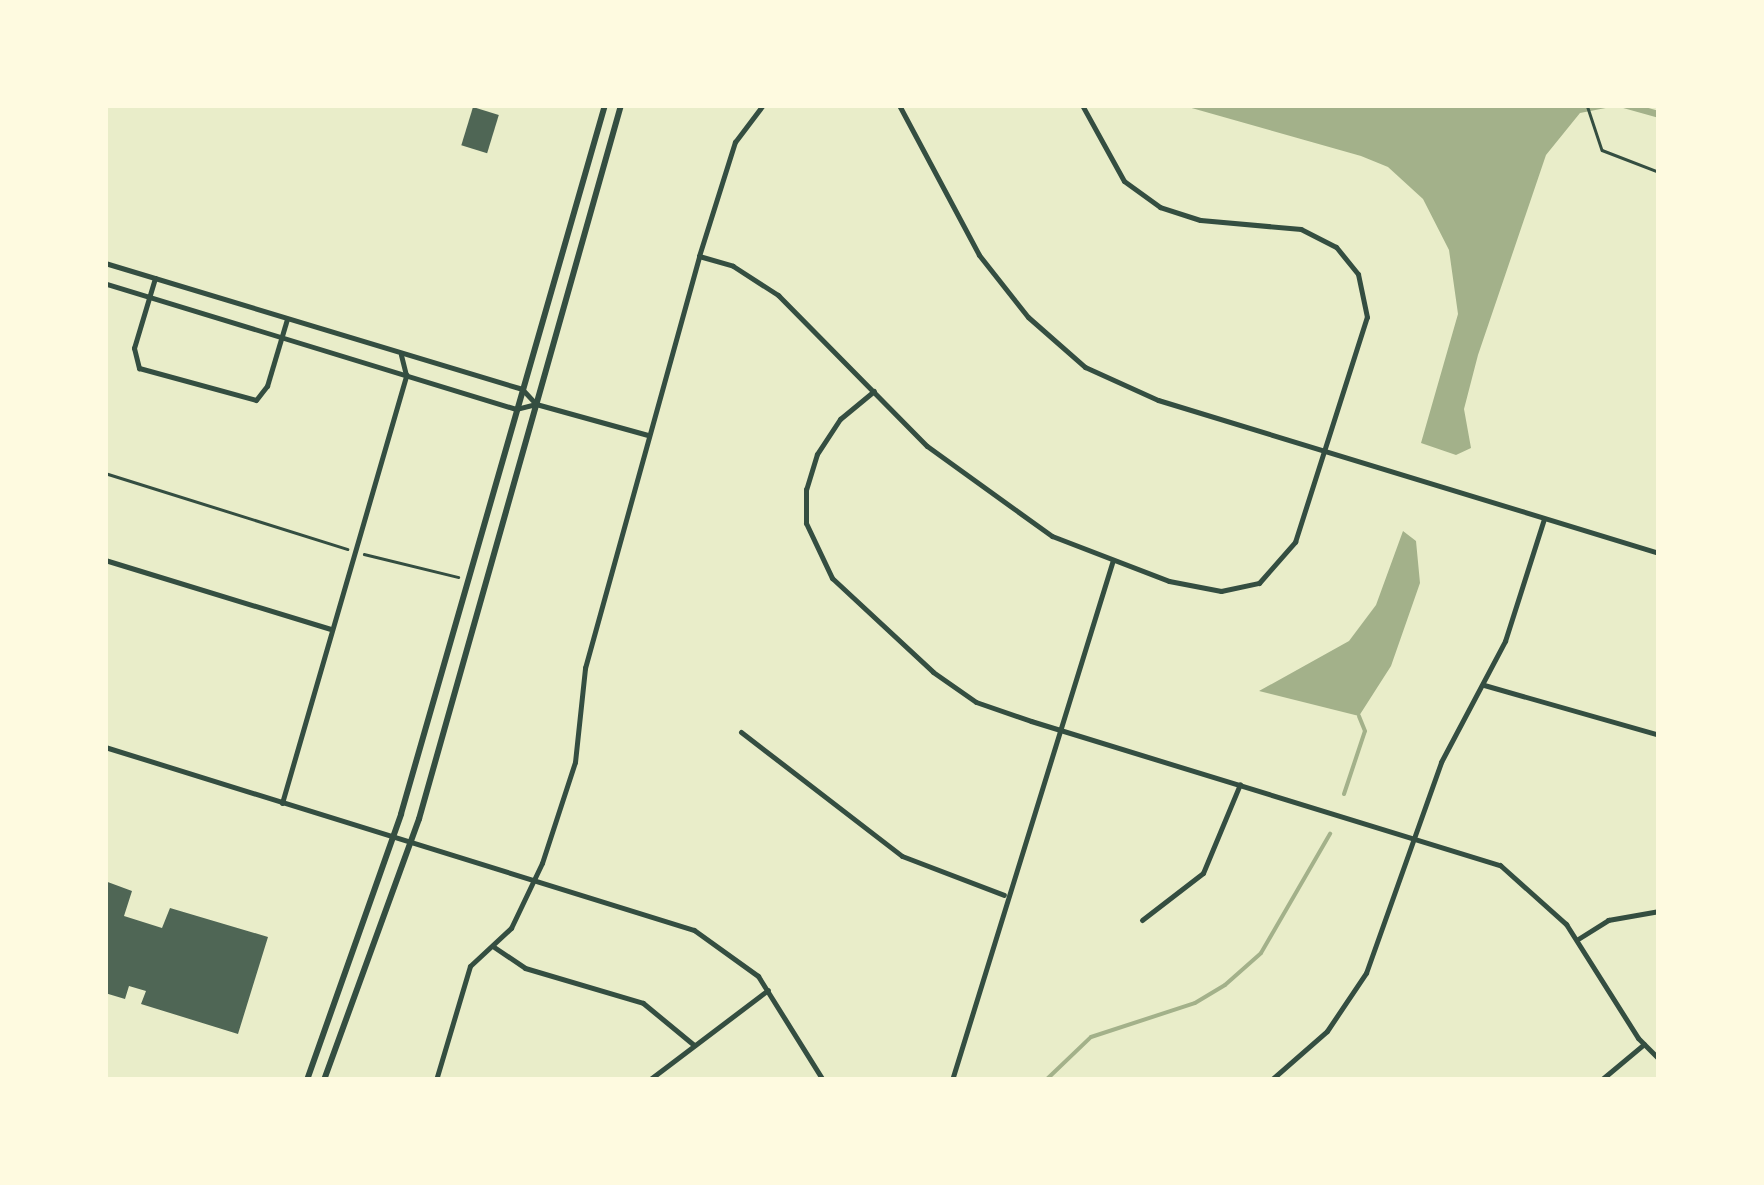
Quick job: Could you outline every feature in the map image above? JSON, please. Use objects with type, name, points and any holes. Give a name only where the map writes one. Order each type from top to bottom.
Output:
[{"type":"street","points":[[307,1080],[394,836],[605,105]]},
{"type":"street","points":[[324,1080],[410,842],[621,105]]},
{"type":"street","points":[[436,1080],[470,966],[494,947],[535,879],[575,762],[585,668],[699,256],[736,142],[763,105]]},
{"type":"street","points":[[898,105],[980,255],[1028,317],[1085,367],[1158,400],[1659,553]]},
{"type":"street","points":[[699,256],[767,286],[975,485],[1052,536],[1169,582],[1222,591],[1260,583],[1295,542],[1320,451],[1367,317],[1358,274],[1336,248],[1302,229],[1200,220],[1160,208],[1124,181],[1082,105]]},
{"type":"street","points":[[105,263],[522,390],[536,404]]},
{"type":"street","points":[[155,278],[134,348],[139,368],[256,400],[267,386],[288,320]]},
{"type":"street","points":[[105,283],[516,409],[536,404],[648,435]]},
{"type":"street","points":[[282,803],[406,375],[401,355]]},
{"type":"street","points":[[874,391],[840,420],[817,454],[806,489],[806,523],[818,560],[954,688],[1057,729],[1500,865],[1544,898],[1577,940],[1644,1044],[1659,1059]]},
{"type":"street","points":[[1271,1080],[1327,1031],[1366,973],[1440,762],[1505,641],[1544,519]]},
{"type":"street","points":[[105,560],[330,629]]},
{"type":"street","points":[[952,1080],[1004,896],[1113,560]]},
{"type":"street","points":[[1484,685],[1659,735]]},
{"type":"street","points":[[741,732],[902,856],[1004,896]]},
{"type":"street","points":[[105,747],[704,935],[768,990],[823,1080]]},
{"type":"street","points":[[1142,920],[1203,873],[1240,784]]},
{"type":"street","points":[[1577,940],[1608,920],[1659,911]]},
{"type":"street","points":[[494,947],[525,968],[643,1002],[694,1045]]},
{"type":"street","points":[[649,1080],[768,990]]},
{"type":"street","points":[[1601,1080],[1644,1044]]},
{"type":"path","points":[[1587,105],[1606,154],[1659,172]]},
{"type":"path","points":[[105,473],[354,551],[460,577]]},
{"type":"shaded area","points":[[1181,105],[1638,105],[1659,111],[1659,118],[1616,106],[1580,113],[1546,155],[1478,355],[1464,409],[1471,448],[1456,455],[1421,443],[1458,314],[1449,250],[1423,199],[1388,167],[1361,156]]},
{"type":"shaded area","points":[[1403,531],[1416,541],[1420,583],[1391,666],[1359,716],[1259,691],[1349,641],[1376,605]]},
{"type":"building","points":[[473,107],[499,115],[487,153],[461,145]]},
{"type":"building","points":[[105,881],[132,891],[124,916],[162,928],[170,908],[268,937],[238,1034],[141,1004],[146,991],[129,986],[125,999],[105,993]]},
{"type":"waterway","points":[[1344,794],[1365,731],[1359,716]]},
{"type":"waterway","points":[[1046,1080],[1091,1037],[1195,1003],[1225,985],[1261,953],[1330,834]]}]
